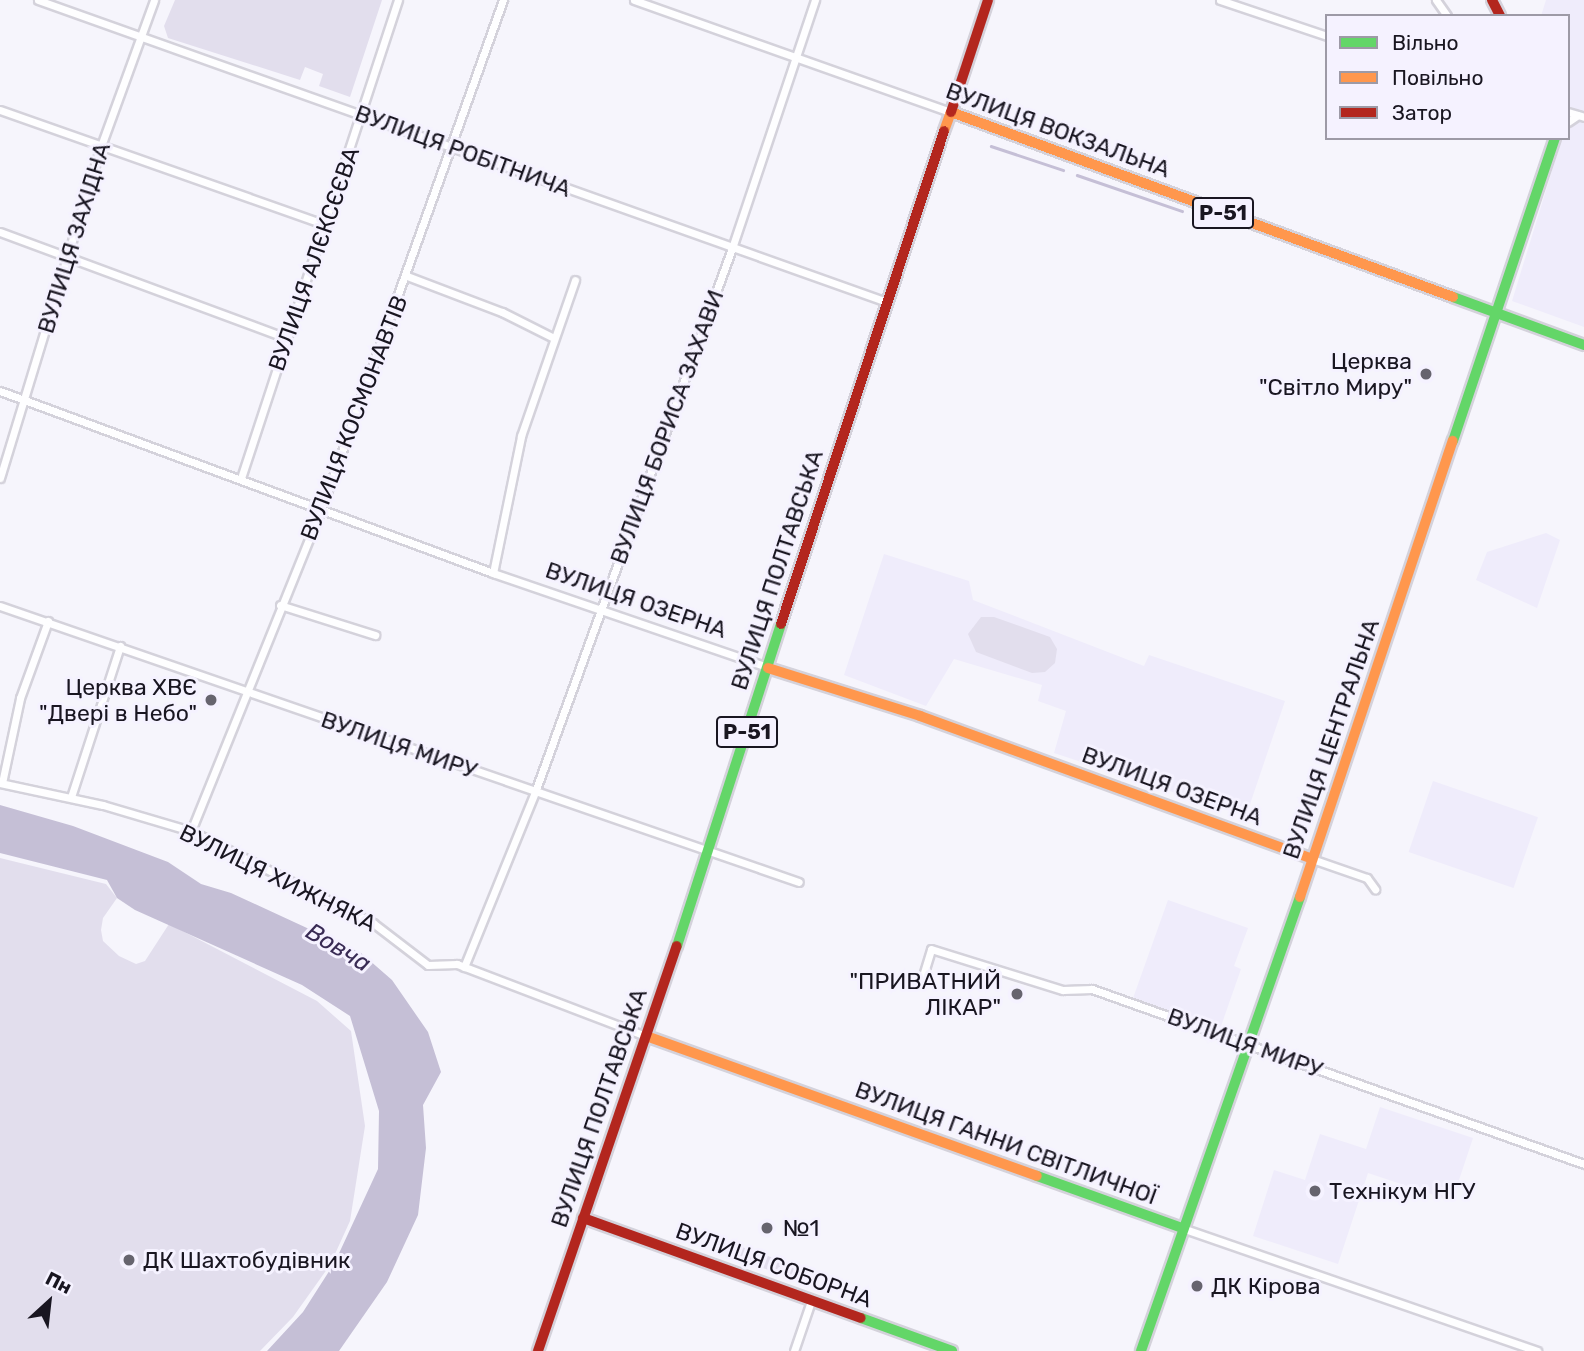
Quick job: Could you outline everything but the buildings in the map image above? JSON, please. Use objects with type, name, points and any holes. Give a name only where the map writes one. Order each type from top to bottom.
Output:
[{"type":"street","name":"ВУЛИЦЯ РОБІТНИЧА","points":[[38,0],[363,113],[450,148],[887,302]]},
{"type":"street","name":"ВУЛИЦЯ ЗАХІДНА","points":[[0,478],[102,146],[155,0]]},
{"type":"street","name":"ВУЛИЦЯ АЛЄКСЄЄВА","points":[[241,478],[398,0]]},
{"type":"street","name":"ВУЛИЦЯ КОСМОНАВТІВ","points":[[191,831],[280,605],[321,510],[407,276],[503,0]]},
{"type":"street","name":"ВУЛИЦЯ ВОКЗАЛЬНА","points":[[634,0],[951,112],[1584,345]]},
{"type":"street","name":"ВУЛИЦЯ БОРИСА ЗАХАВИ","points":[[464,967],[535,792],[732,248],[815,0]]},
{"type":"street","name":"ВУЛИЦЯ ПОЛТАВСЬКА","points":[[538,1351],[709,851],[988,0]]},
{"type":"street","points":[[1220,0],[1325,35]]},
{"type":"street","points":[[0,110],[326,225]]},
{"type":"street","name":"ВУЛИЦЯ ЦЕНТРАЛЬНА","points":[[1141,1351],[1182,1228],[1251,1044],[1554,140]]},
{"type":"street","points":[[0,232],[287,338]]},
{"type":"street","points":[[407,276],[502,312],[552,337]]},
{"type":"street","points":[[493,573],[521,436],[552,337],[575,280]]},
{"type":"street","name":"ВУЛИЦЯ ОЗЕРНА","points":[[0,391],[493,573],[919,716],[1367,878],[1375,889]]},
{"type":"street","points":[[280,605],[375,635]]},
{"type":"street","name":"ВУЛИЦЯ МИРУ","points":[[0,606],[799,882]]},
{"type":"street","points":[[1,783],[20,698],[48,621]]},
{"type":"street","points":[[71,797],[120,646]]},
{"type":"street","name":"ВУЛИЦЯ ХИЖНЯКА","points":[[1,783],[71,797],[191,831],[373,923],[428,965],[464,967]]},
{"type":"street","name":"ВУЛИЦЯ МИРУ","points":[[922,979],[931,949],[1063,990],[1092,989],[1584,1164]]},
{"type":"street","name":"ВУЛИЦЯ ГАННИ СВІТЛИЧНОЇ","points":[[464,967],[646,1036],[1182,1228],[1537,1351]]},
{"type":"street","name":"ВУЛИЦЯ СОБОРНА","points":[[583,1218],[952,1351]]},
{"type":"street","points":[[794,1351],[811,1301]]},
{"type":"shaded area","points":[[175,0],[382,0],[350,97],[319,86],[323,74],[305,67],[300,80],[168,38],[164,26]]},
{"type":"shaded area","points":[[1546,0],[1584,0],[1584,327],[1512,301],[1561,140],[1570,140],[1570,14],[1542,14]]},
{"type":"shaded area","points":[[1546,533],[1560,540],[1537,608],[1476,580],[1487,552]]},
{"type":"shaded area","points":[[884,554],[969,581],[973,600],[1144,666],[1149,655],[1285,701],[1246,816],[1054,753],[1066,711],[1038,701],[1042,685],[954,659],[926,706],[844,675]]},
{"type":"shaded area","points":[[981,617],[994,617],[1050,637],[1057,649],[1055,663],[1045,672],[1032,673],[976,652],[968,634]]},
{"type":"shaded area","points":[[1433,781],[1538,817],[1514,888],[1409,852]]},
{"type":"shaded area","points":[[0,858],[106,884],[117,898],[103,918],[101,930],[103,941],[119,956],[136,964],[145,961],[169,924],[317,1001],[351,1031],[365,1126],[350,1221],[330,1265],[293,1317],[260,1351],[0,1351]]},
{"type":"shaded area","points":[[1168,900],[1248,928],[1234,966],[1241,969],[1219,1032],[1132,1001]]},
{"type":"shaded area","name":"Технікум НГУ","points":[[1380,1107],[1473,1138],[1452,1201],[1368,1173],[1338,1264],[1253,1236],[1274,1170],[1305,1180],[1320,1134],[1366,1149]]},
{"type":"shaded area","points":[[742,1247],[813,1271],[809,1284],[738,1259]]},
{"type":"water","name":"Вовча","points":[[0,805],[73,826],[168,862],[201,884],[231,893],[361,953],[392,980],[428,1032],[441,1072],[423,1105],[426,1148],[418,1215],[387,1282],[339,1351],[267,1351],[303,1312],[335,1262],[378,1169],[379,1111],[350,1016],[302,985],[135,910],[117,898],[107,880],[0,853]]},
{"type":"waterway","points":[[991,146],[1063,170]]},
{"type":"waterway","points":[[1077,175],[1182,211]]},
{"type":"traffic: fast","points":[[1453,441],[1554,140]]},
{"type":"traffic: fast","points":[[1453,297],[1584,345]]},
{"type":"traffic: fast","points":[[677,946],[781,624]]},
{"type":"traffic: fast","points":[[1141,1351],[1300,897]]},
{"type":"traffic: fast","points":[[1037,1176],[1182,1228]]},
{"type":"traffic: fast","points":[[861,1318],[952,1351]]},
{"type":"traffic: slow","points":[[944,131],[951,112],[1453,297]]},
{"type":"traffic: slow","points":[[1300,897],[1453,441]]},
{"type":"traffic: slow","points":[[768,668],[920,716],[1312,859]]},
{"type":"traffic: slow","points":[[646,1036],[1037,1176]]},
{"type":"traffic: jam","points":[[951,112],[988,0]]},
{"type":"traffic: jam","points":[[1492,0],[1499,14]]},
{"type":"traffic: jam","points":[[781,624],[944,131]]},
{"type":"traffic: jam","points":[[538,1351],[677,946]]},
{"type":"traffic: jam","points":[[583,1218],[861,1318]]},
{"type":"place","name":"Церква \"Світло Миру\"","points":[[1426,374]]},
{"type":"place","name":"Церква ХВЄ \"Двері в Небо\"","points":[[211,700]]},
{"type":"place","name":"\"ПРИВАТНИЙ ЛІКАР\"","points":[[1017,994]]},
{"type":"place","name":"Технікум НГУ","points":[[1315,1191]]},
{"type":"place","name":"№1","points":[[767,1228]]},
{"type":"place","name":"ДК Шахтобудівник","points":[[129,1260]]},
{"type":"place","name":"ДК Кірова","points":[[1197,1286]]}]
